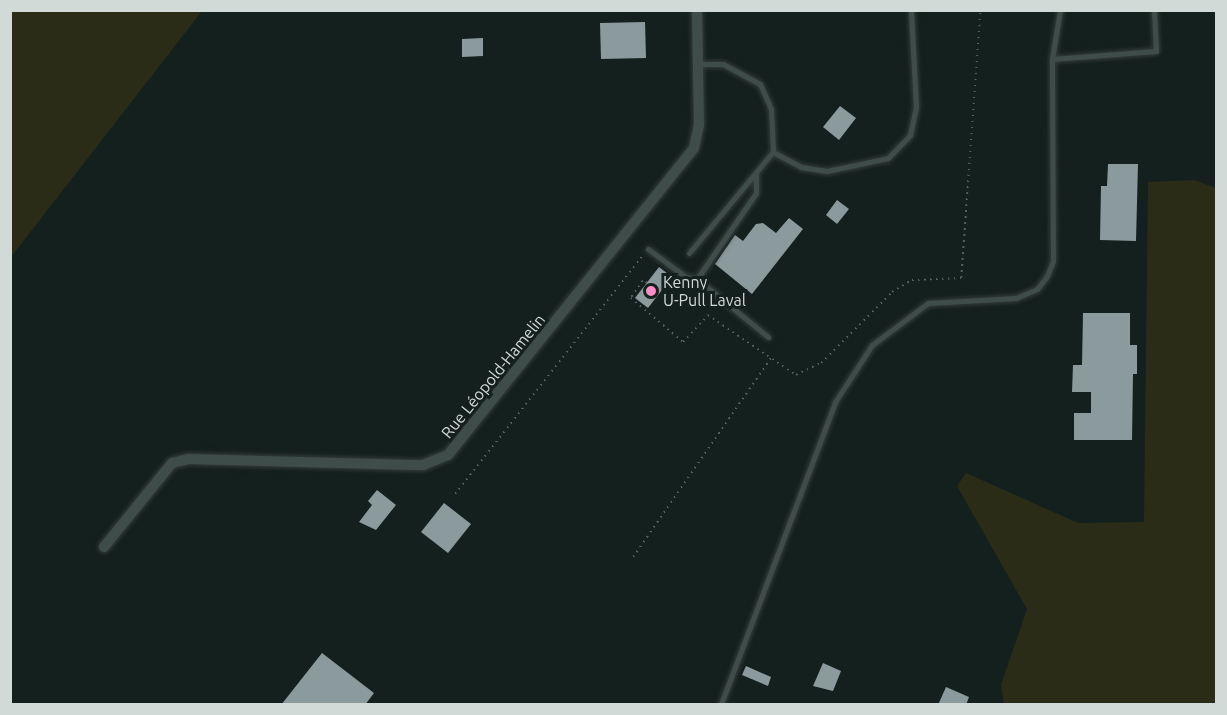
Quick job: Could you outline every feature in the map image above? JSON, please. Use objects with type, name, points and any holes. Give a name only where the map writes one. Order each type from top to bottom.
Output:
[{"type":"street","name":"Rue Léopold-Hamelin","points":[[104,547],[172,463],[188,459],[423,465],[448,455],[694,148],[699,125],[697,10]]},
{"type":"lane","points":[[773,152],[801,167],[827,171],[888,158],[910,135],[916,107],[911,10]]},
{"type":"lane","points":[[721,705],[835,402],[872,345],[928,303],[1016,298],[1037,289],[1047,276],[1053,261],[1052,59],[1059,10]]},
{"type":"lane","points":[[1052,59],[1156,51],[1154,10]]},
{"type":"lane","points":[[689,254],[739,190],[756,175],[773,152],[771,109],[760,84],[723,64],[698,64]]},
{"type":"lane","points":[[697,279],[698,272],[756,193],[756,175]]},
{"type":"lane","points":[[648,249],[686,278],[697,279],[768,337]]},
{"type":"path","points":[[647,283],[643,281],[631,298],[683,342],[708,315],[796,375],[821,363],[847,334],[912,280],[961,278],[980,10]]},
{"type":"path","points":[[454,494],[648,249]]},
{"type":"path","points":[[633,557],[771,357]]},
{"type":"green space","points":[[10,11],[202,11],[11,257]]},
{"type":"green space","points":[[1194,180],[1216,188],[1216,704],[1004,704],[1001,685],[1027,609],[957,486],[966,473],[1078,523],[1144,522],[1148,182]]},
{"type":"building","points":[[645,22],[646,58],[601,59],[600,23]]},
{"type":"building","points":[[483,38],[483,56],[462,57],[462,39]]},
{"type":"building","points":[[840,106],[856,118],[839,140],[823,127]]},
{"type":"building","points":[[1108,164],[1138,164],[1136,241],[1100,240],[1101,186],[1107,186]]},
{"type":"building","points":[[837,200],[849,209],[837,224],[826,215]]},
{"type":"building","points":[[789,218],[803,229],[752,294],[715,264],[735,235],[743,241],[756,224],[763,223],[776,233]]},
{"type":"building","name":"Kenny U-Pull Laval","points":[[659,267],[672,277],[648,308],[635,298]]},
{"type":"building","points":[[1083,313],[1130,313],[1130,345],[1137,345],[1137,374],[1133,374],[1132,440],[1074,440],[1074,413],[1091,413],[1091,392],[1072,392],[1073,365],[1082,365]]},
{"type":"building","points":[[377,490],[396,505],[376,530],[359,522],[372,505],[368,501]]},
{"type":"building","points":[[444,503],[471,524],[448,553],[421,532]]},
{"type":"building","points":[[322,653],[374,693],[365,705],[281,705]]},
{"type":"building","points":[[823,663],[841,671],[833,691],[813,686]]},
{"type":"building","points":[[746,666],[771,677],[768,686],[742,675]]},
{"type":"building","points":[[946,687],[969,697],[966,705],[938,705]]},
{"type":"place","name":"Kenny U-Pull Laval","points":[[651,291]]}]
